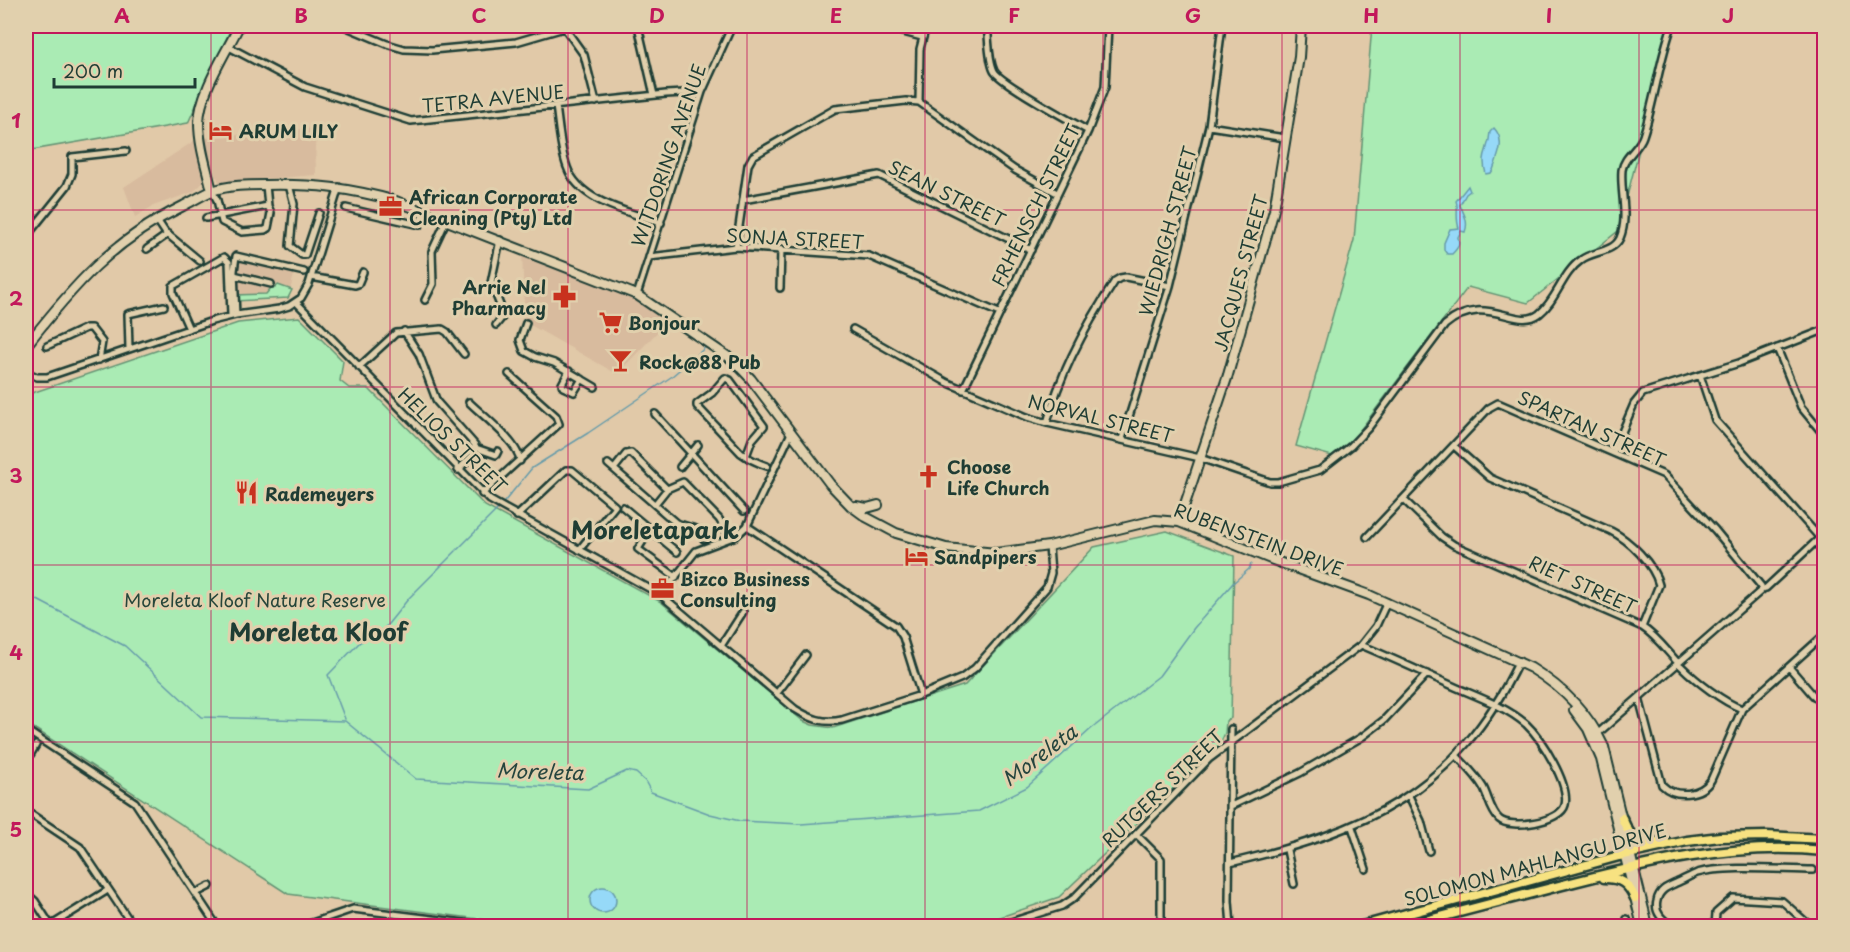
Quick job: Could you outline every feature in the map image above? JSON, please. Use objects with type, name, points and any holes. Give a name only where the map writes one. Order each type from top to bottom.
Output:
[{"type":"main road","points":[[1622,818],[1631,836],[1637,841],[1646,843],[1687,841]]},
{"type":"main road","name":"SOLOMON MAHLANGU DRIVE","points":[[1362,927],[1627,854],[1687,841],[1720,837],[1767,836],[1824,839]]},
{"type":"main road","name":"SOLOMON MAHLANGU DRIVE","points":[[1406,927],[1584,880],[1724,851],[1758,849],[1824,851]]},
{"type":"main road","points":[[1584,880],[1603,878],[1620,880],[1630,886],[1635,898]]},
{"type":"street","points":[[239,26],[205,97],[200,115],[200,138],[212,191],[217,200],[222,222],[235,229],[249,232],[265,231],[268,228],[271,213],[266,185]]},
{"type":"street","points":[[344,26],[387,44],[404,49],[423,50],[516,42],[563,27],[584,55],[596,102]]},
{"type":"street","points":[[639,26],[654,95]]},
{"type":"street","name":"WITDORING AVENUE","points":[[636,295],[702,92],[732,26]]},
{"type":"street","points":[[880,26],[922,37]]},
{"type":"street","points":[[919,102],[920,49],[926,26]]},
{"type":"street","points":[[987,26],[992,60],[997,75],[1088,131]]},
{"type":"street","name":"FRHENSCH STREET","points":[[963,390],[1088,131],[1105,87],[1108,26]]},
{"type":"street","name":"WIEDRIGH STREET","points":[[1122,440],[1170,286],[1209,126],[1222,26]]},
{"type":"street","name":"JACQUES STREET","points":[[1179,522],[1246,316],[1271,220],[1299,57],[1301,26]]},
{"type":"street","name":"NORVAL STREET","points":[[853,329],[963,390],[1047,423],[1200,458],[1270,482],[1283,481],[1320,470],[1336,459],[1369,427],[1445,325],[1453,318],[1475,310],[1521,317],[1536,316],[1544,309],[1578,261],[1618,242],[1623,220],[1622,170],[1643,137],[1672,26]]},
{"type":"street","name":"TETRA AVENUE","points":[[229,46],[305,87],[407,120],[702,92]]},
{"type":"street","points":[[736,247],[750,159],[828,113],[841,108],[906,101],[919,102],[1015,170],[1057,193]]},
{"type":"street","points":[[556,106],[566,164],[579,184],[595,197],[661,223]]},
{"type":"street","points":[[1209,126],[1285,138]]},
{"type":"street","points":[[26,237],[67,186],[72,174],[72,157],[126,151]]},
{"type":"street","name":"SEAN STREET","points":[[742,200],[879,175],[1031,250]]},
{"type":"street","name":"RUBENSTEIN DRIVE","points":[[26,346],[59,303],[86,274],[124,241],[157,220],[212,191],[250,185],[339,187],[396,201],[447,219],[636,295],[733,360],[751,378],[830,484],[851,506],[880,525],[923,543],[977,553],[1010,552],[1049,546],[1148,521],[1179,522],[1387,602],[1435,624],[1443,631],[1518,663],[1548,684],[1567,702],[1595,736],[1611,768],[1627,854]]},
{"type":"street","points":[[289,185],[294,204],[290,246],[302,255],[305,255],[319,213]]},
{"type":"street","points":[[26,372],[44,378],[233,315],[279,309],[296,302],[306,292],[339,187]]},
{"type":"street","points":[[206,218],[268,206]]},
{"type":"street","points":[[346,208],[419,225],[424,211]]},
{"type":"street","points":[[425,300],[433,284],[432,251],[447,219]]},
{"type":"street","points":[[157,220],[168,234],[200,261]]},
{"type":"street","points":[[147,249],[168,234]]},
{"type":"street","points":[[496,325],[504,315],[491,283],[500,240]]},
{"type":"street","name":"SONJA STREET","points":[[650,257],[736,247],[874,257],[999,313]]},
{"type":"street","points":[[780,288],[781,249]]},
{"type":"street","points":[[233,315],[235,258],[239,256],[303,272]]},
{"type":"street","points":[[189,329],[173,293],[173,286],[224,257],[229,262],[233,315]]},
{"type":"street","points":[[311,277],[355,285],[358,284],[363,272]]},
{"type":"street","points":[[234,275],[271,284]]},
{"type":"street","points":[[1047,423],[1054,398],[1073,354],[1115,282],[1126,277],[1170,286]]},
{"type":"street","name":"HELIOS STREET","points":[[296,302],[458,470],[494,504],[661,595],[806,716],[829,722],[842,720],[952,684],[968,674],[1042,594],[1051,578],[1049,546]]},
{"type":"street","points":[[129,349],[128,314],[164,306]]},
{"type":"street","points":[[526,322],[520,344],[524,351],[535,357],[549,360],[596,387]]},
{"type":"street","points":[[47,346],[86,328],[91,328],[102,342],[99,360]]},
{"type":"street","points":[[359,368],[393,335],[404,331],[442,329],[449,334],[464,354]]},
{"type":"street","points":[[1613,453],[1634,404],[1643,393],[1738,363],[1824,330]]},
{"type":"street","points":[[404,331],[419,354],[437,402],[476,448],[492,456],[498,452]]},
{"type":"street","points":[[1777,348],[1801,407],[1824,435]]},
{"type":"street","points":[[569,371],[562,384],[563,387],[574,392],[582,379]]},
{"type":"street","points":[[482,494],[557,427],[559,421],[509,374]]},
{"type":"street","points":[[1595,736],[1822,536],[1715,420],[1700,375]]},
{"type":"street","points":[[746,456],[752,440],[764,426],[730,380],[725,378],[696,405],[746,456],[767,466]]},
{"type":"street","points":[[469,402],[510,441],[518,451],[520,461]]},
{"type":"street","name":"SPARTAN STREET","points":[[1454,446],[1493,404],[1498,404],[1613,453],[1669,479],[1763,586]]},
{"type":"street","points":[[655,414],[744,511]]},
{"type":"street","points":[[661,595],[699,548],[736,536],[747,526],[791,433]]},
{"type":"street","points":[[680,467],[698,445]]},
{"type":"street","points":[[1367,537],[1454,446],[1490,478],[1611,531],[1628,541],[1655,573],[1659,585],[1642,627]]},
{"type":"street","points":[[458,470],[473,455],[476,448]]},
{"type":"street","points":[[614,469],[626,454],[631,453],[667,489]]},
{"type":"street","points":[[608,464],[676,523],[699,530],[704,539]]},
{"type":"street","points":[[517,516],[566,470],[572,470],[615,506],[579,550]]},
{"type":"street","points":[[655,504],[667,489],[683,482],[719,519],[727,532]]},
{"type":"street","name":"RIET STREET","points":[[1403,499],[1442,537],[1454,545],[1642,627],[1656,638],[1678,663],[1727,702],[1742,709]]},
{"type":"street","points":[[851,506],[867,508],[877,505],[874,514],[880,525]]},
{"type":"street","points":[[623,507],[677,552]]},
{"type":"street","points":[[747,526],[896,626],[903,637],[921,695]]},
{"type":"street","points":[[650,530],[639,546],[639,551],[676,577]]},
{"type":"street","name":"RUTGERS STREET","points":[[998,927],[1068,903],[1198,770],[1230,741],[1361,645],[1376,626],[1387,602]]},
{"type":"street","points":[[721,646],[743,612]]},
{"type":"street","points":[[1639,698],[1662,785],[1669,791],[1694,792],[1706,786],[1742,709],[1824,635]]},
{"type":"street","points":[[1361,645],[1495,704],[1525,724],[1543,744],[1555,764],[1565,804],[1561,812],[1540,821],[1522,824],[1506,823],[1497,817],[1483,787],[1456,755]]},
{"type":"street","points":[[777,693],[806,656]]},
{"type":"street","points":[[1230,863],[1287,850],[1352,827],[1409,796],[1456,755],[1495,704],[1518,663]]},
{"type":"street","points":[[1789,667],[1824,705]]},
{"type":"street","points":[[1231,806],[1300,773],[1362,737],[1384,720],[1427,674]]},
{"type":"street","points":[[1231,729],[1228,901],[1231,927]]},
{"type":"street","points":[[26,730],[135,802],[216,927]]},
{"type":"street","name":"RUBENSTEIN DRIVE","points":[[1595,736],[1627,854]]},
{"type":"street","points":[[26,762],[36,746]]},
{"type":"street","points":[[1409,796],[1424,829],[1429,851]]},
{"type":"street","points":[[26,811],[80,847],[133,927]]},
{"type":"street","points":[[1352,827],[1366,869]]},
{"type":"street","points":[[1136,834],[1161,859],[1161,927]]},
{"type":"street","points":[[1287,850],[1294,884]]},
{"type":"street","points":[[1627,854],[1648,927]]},
{"type":"street","points":[[1631,869],[1642,927]]},
{"type":"street","points":[[1672,927],[1659,916],[1656,906],[1657,898],[1665,888],[1692,875],[1731,870],[1814,870]]},
{"type":"street","points":[[196,893],[210,886]]},
{"type":"street","points":[[26,893],[50,926],[108,890]]},
{"type":"street","points":[[1715,927],[1716,914],[1733,898],[1782,902],[1809,927]]},
{"type":"street","points":[[303,927],[353,909],[488,927]]},
{"type":"street","points":[[427,927],[428,918]]},
{"type":"street","points":[[1627,919],[1629,927]]},
{"type":"shaded area","points":[[315,128],[316,175],[219,182],[217,177],[206,180],[193,192],[153,206],[135,217],[124,187],[197,139]]},
{"type":"shaded area","points":[[231,251],[296,267],[288,298],[233,301]]},
{"type":"shaded area","points":[[522,255],[634,298],[668,321],[617,374],[525,322]]},
{"type":"green space","points":[[26,26],[232,26],[188,123],[26,151]]},
{"type":"green space","points":[[1372,26],[1676,26],[1668,39],[1618,231],[1528,303],[1468,287],[1339,458],[1296,446],[1354,240]]},
{"type":"green space","points":[[278,285],[292,290],[288,298],[235,301],[235,295],[266,294]]},
{"type":"green space","name":"Moreleta Kloof Nature Reserve","points":[[299,317],[343,361],[340,381],[349,388],[368,388],[485,506],[661,602],[803,721],[812,725],[833,728],[965,685],[1094,547],[1167,531],[1234,556],[1231,718],[1226,721],[1225,733],[1220,744],[1059,897],[974,926],[533,926],[288,894],[26,723],[26,395],[238,323]]},
{"type":"water","points":[[1494,128],[1500,138],[1499,154],[1493,170],[1486,174],[1484,157],[1490,132]]},
{"type":"water","points":[[1468,186],[1470,191],[1460,205],[1466,221],[1465,232],[1461,231],[1458,237],[1459,244],[1456,250],[1452,254],[1447,254],[1444,250],[1444,243],[1450,229],[1459,228],[1456,201]]},
{"type":"water","points":[[603,887],[612,891],[616,900],[612,909],[603,913],[594,909],[590,900],[594,891]]},
{"type":"waterway","points":[[345,719],[328,675],[360,642],[384,629],[409,598],[500,507],[532,468],[671,377],[707,346]]},
{"type":"waterway","name":"Moreleta","points":[[26,594],[125,646],[201,717],[345,721],[416,779],[588,789],[627,771],[636,773],[645,781],[651,792],[710,814],[740,821],[801,824],[979,811],[1027,787],[1091,729],[1159,676],[1194,628],[1233,583],[1249,569],[1251,564]]},
{"type":"place","name":"ARUM LILY","points":[[221,130]]},
{"type":"place","name":"African Corporate Cleaning (Pty) Ltd","points":[[391,206]]},
{"type":"place","name":"Arrie Nel Pharmacy","points":[[564,296]]},
{"type":"place","name":"Bonjour","points":[[610,322]]},
{"type":"place","name":"Rock@88 Pub","points":[[621,361]]},
{"type":"place","name":"Choose Life Church","points":[[929,476]]},
{"type":"place","name":"Rademeyers","points":[[247,493]]},
{"type":"place","name":"Sandpipers","points":[[916,556]]},
{"type":"place","name":"Bizco Business Consulting","points":[[662,588]]},
{"type":"district","name":"Moreletapark","points":[[655,529]]},
{"type":"district","name":"Moreleta Kloof","points":[[318,631]]}]
